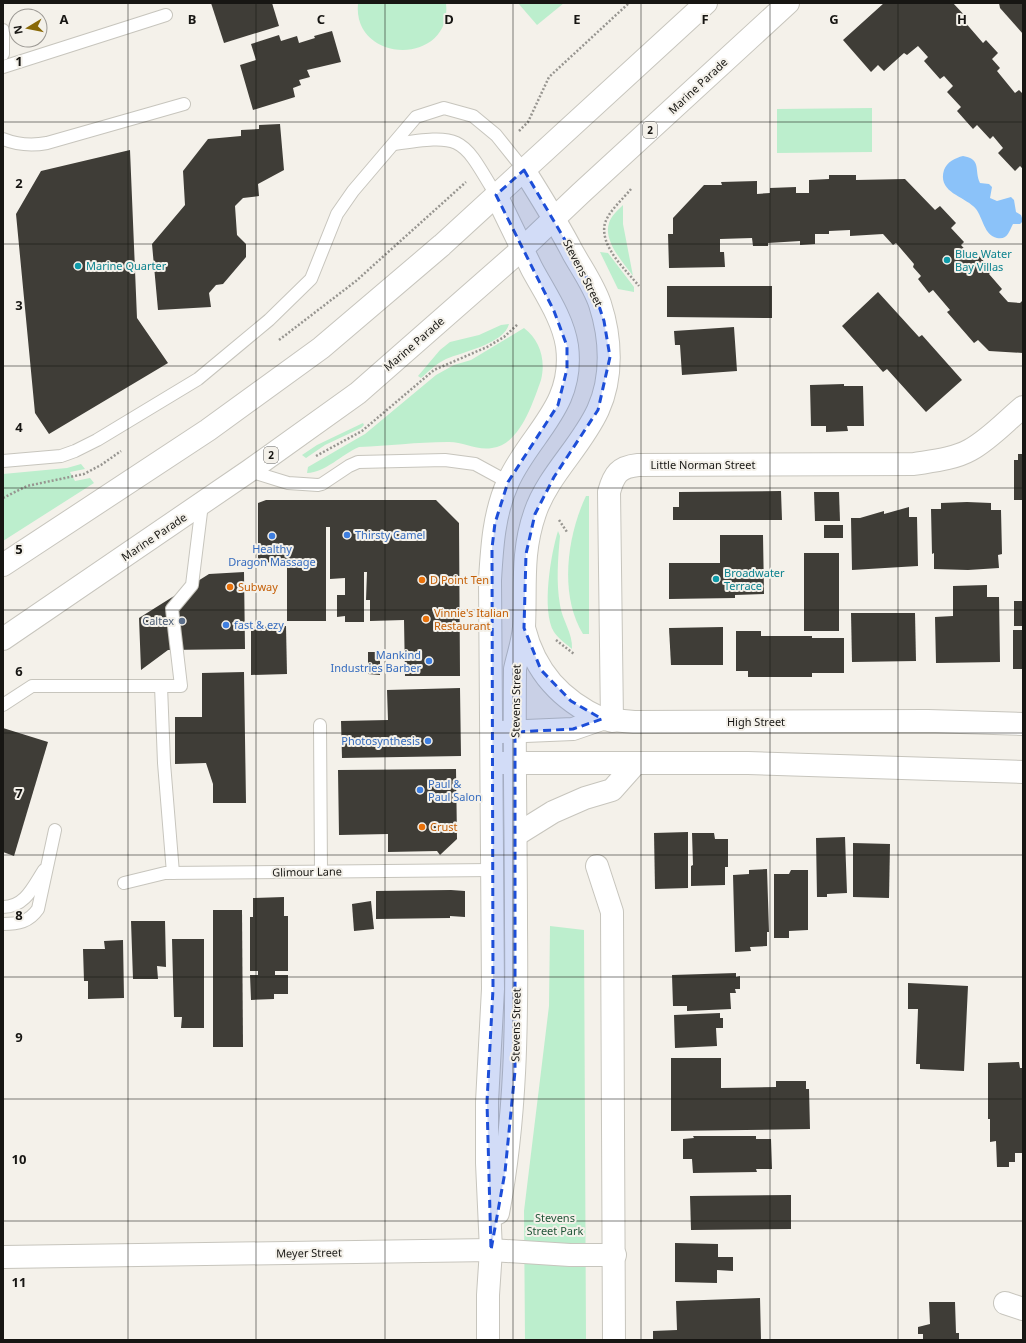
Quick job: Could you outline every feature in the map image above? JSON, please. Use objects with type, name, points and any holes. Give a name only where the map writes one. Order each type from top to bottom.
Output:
[{"type":"main road","points":[[3,565],[208,430],[321,348],[442,245],[706,3]]},
{"type":"main road","name":"Marine Parade","points":[[3,639],[202,504],[358,393],[522,249],[788,3]]},
{"type":"main road","name":"Stevens Street","points":[[488,1340],[488,1295],[491,1250],[505,1172],[514,1071],[516,1003],[515,669],[524,628],[523,580],[526,554],[535,514],[554,477],[586,432],[598,410],[608,376],[610,357],[600,304],[554,218],[524,170]]},
{"type":"main road","name":"Stevens Street","points":[[491,1250],[487,1163],[487,1102],[493,989],[490,580],[492,548],[495,523],[508,482],[518,463],[548,422],[558,405],[565,386],[567,369],[566,346],[561,328],[496,195]]},
{"type":"main road","name":"Little Norman Street","points":[[607,720],[609,492],[613,478],[622,469],[638,465],[914,464],[969,451],[982,443],[1023,407]]},
{"type":"main road","points":[[524,628],[531,651],[541,670],[571,701],[584,711],[607,720]]},
{"type":"main road","name":"High Street","points":[[491,732],[573,730],[607,720],[634,722],[942,722],[1023,724]]},
{"type":"main road","points":[[516,835],[553,812],[585,798],[612,790],[636,762]]},
{"type":"main road","points":[[491,764],[636,762],[748,763],[1023,772]]},
{"type":"main road","points":[[597,866],[612,912],[615,1255],[614,1340]]},
{"type":"main road","name":"Meyer Street","points":[[3,1257],[491,1250],[570,1255],[615,1255]]},
{"type":"lane","points":[[3,67],[166,15]]},
{"type":"lane","points":[[3,30],[3,54]]},
{"type":"lane","points":[[3,138],[16,144],[27,145],[47,143],[184,104]]},
{"type":"lane","points":[[3,461],[61,456],[75,452],[198,379],[269,320],[311,279],[337,214],[353,191],[416,117],[430,111],[444,108],[473,116],[483,122],[496,134],[524,170]]},
{"type":"lane","points":[[394,144],[431,139],[453,140],[458,142],[471,154],[496,195]]},
{"type":"lane","points":[[249,471],[288,483],[322,484],[349,466],[358,462],[445,460],[475,464],[508,482]]},
{"type":"lane","points":[[3,705],[32,686],[181,686],[172,609],[192,585],[202,504]]},
{"type":"lane","points":[[161,686],[164,763],[173,873]]},
{"type":"lane","points":[[320,725],[321,872]]},
{"type":"lane","points":[[3,924],[18,924],[33,916],[38,909],[55,830]]},
{"type":"lane","points":[[3,907],[13,906],[23,901],[49,863]]},
{"type":"lane","name":"Glimour Lane","points":[[124,883],[151,875],[173,873],[492,870]]},
{"type":"path","points":[[528,122],[550,77],[628,3]]},
{"type":"path","points":[[631,189],[610,214],[605,222],[604,231],[606,242],[639,286]]},
{"type":"path","points":[[301,484],[303,467],[308,461],[362,431],[434,370],[487,347],[504,337],[518,324]]},
{"type":"highlighted area","points":[[524,170],[593,288],[604,321],[610,357],[598,410],[554,477],[535,514],[526,554],[524,628],[541,670],[571,701],[602,719],[573,729],[515,732],[515,1071],[505,1172],[491,1250],[487,1102],[493,989],[492,548],[495,523],[508,482],[558,405],[567,369],[567,346],[554,311],[496,195]]},
{"type":"green space","points":[[358,3],[446,3],[444,24],[434,38],[420,47],[402,50],[385,47],[370,38],[360,23]]},
{"type":"green space","points":[[518,3],[564,3],[537,25]]},
{"type":"green space","points":[[872,108],[872,152],[777,153],[777,109]]},
{"type":"green space","points":[[623,205],[623,224],[633,276],[619,258],[611,244],[608,230],[610,220]]},
{"type":"green space","points":[[600,252],[608,253],[634,287],[634,292],[618,289]]},
{"type":"green space","points":[[509,324],[506,331],[491,342],[446,359],[436,365],[421,378],[418,376],[440,350],[450,342],[479,335],[501,325]]},
{"type":"green space","points":[[524,328],[530,333],[538,344],[543,365],[541,380],[534,399],[518,431],[502,445],[486,449],[453,442],[359,447],[321,470],[307,473],[308,467],[365,434],[436,375],[454,365],[471,360]]},
{"type":"green space","points":[[363,423],[364,425],[361,428],[325,445],[306,458],[302,455],[317,445]]},
{"type":"green space","points":[[81,464],[85,469],[70,472],[75,481],[90,478],[94,483],[3,541],[3,474],[67,468]]},
{"type":"green space","points":[[586,496],[589,496],[589,634],[583,634],[575,619],[571,602],[568,584],[568,565],[574,529]]},
{"type":"green space","points":[[558,531],[560,536],[558,588],[561,611],[571,637],[572,649],[554,632],[550,623],[548,610],[548,582]]},
{"type":"green space","name":"Stevens Street Park","points":[[550,926],[584,930],[586,1340],[525,1340],[524,1211],[549,1006]]},
{"type":"water","points":[[963,156],[969,157],[975,162],[980,183],[989,184],[992,187],[990,198],[997,201],[1011,197],[1014,200],[1016,212],[1021,215],[1023,221],[1020,224],[1013,224],[1008,234],[1004,238],[997,238],[989,233],[986,230],[976,209],[953,193],[944,184],[943,178],[945,167],[952,161]]},
{"type":"building","points":[[211,3],[272,3],[279,26],[224,43]]},
{"type":"building","points":[[884,3],[953,3],[967,18],[964,21],[983,43],[986,40],[998,53],[992,59],[1000,68],[997,71],[1015,93],[1019,90],[1023,94],[1023,169],[1020,166],[1015,171],[998,153],[1003,148],[993,136],[990,139],[977,125],[973,129],[957,111],[961,107],[947,92],[953,86],[944,76],[940,79],[924,61],[928,57],[918,46],[907,55],[904,53],[884,71],[878,65],[871,72],[843,40]]},
{"type":"building","points":[[999,3],[1023,3],[1023,34],[1000,8]]},
{"type":"building","points":[[332,31],[341,62],[307,70],[310,77],[299,80],[301,85],[293,88],[295,97],[253,110],[240,65],[256,60],[251,44],[279,35],[281,41],[297,36],[299,43],[315,38],[314,36]]},
{"type":"building","points":[[280,124],[284,170],[258,184],[259,196],[243,198],[235,206],[237,235],[246,244],[246,257],[223,284],[216,285],[209,293],[211,307],[158,310],[152,244],[185,205],[183,171],[208,139],[241,136],[241,130],[259,129],[259,125]]},
{"type":"building","name":"Marine Quarter","points":[[130,150],[137,318],[168,363],[49,434],[35,413],[16,214],[41,171]]},
{"type":"building","name":"Blue Water Bay Villas","points":[[829,175],[856,175],[856,180],[905,179],[935,210],[940,206],[956,223],[951,228],[964,242],[961,245],[972,257],[976,253],[992,270],[989,274],[1002,289],[999,292],[1008,302],[1020,303],[1023,300],[1023,353],[989,351],[978,340],[974,343],[947,312],[950,310],[933,290],[929,293],[918,279],[921,276],[913,267],[914,264],[896,243],[893,245],[883,234],[850,236],[850,230],[829,231],[829,234],[815,234],[815,244],[800,245],[800,241],[768,243],[768,246],[753,246],[752,238],[720,239],[720,252],[724,252],[725,267],[669,268],[668,234],[673,234],[673,218],[704,185],[722,185],[721,182],[757,181],[757,194],[770,193],[770,188],[796,187],[796,193],[809,193],[809,180],[829,179]]},
{"type":"building","points":[[667,286],[772,286],[772,318],[667,317]]},
{"type":"building","points":[[878,292],[919,337],[922,335],[962,380],[926,412],[887,369],[883,372],[842,326]]},
{"type":"building","points":[[734,327],[737,371],[682,375],[680,345],[675,345],[674,331]]},
{"type":"building","points":[[844,384],[844,386],[863,386],[864,426],[847,426],[848,431],[826,432],[826,426],[811,426],[810,385]]},
{"type":"building","points":[[1018,454],[1023,454],[1023,500],[1014,500],[1014,460],[1018,460]]},
{"type":"building","points":[[781,491],[782,520],[673,520],[673,507],[679,507],[679,492]]},
{"type":"building","points":[[814,492],[839,492],[840,521],[815,521]]},
{"type":"building","points":[[266,500],[436,500],[459,523],[460,676],[405,676],[404,620],[370,621],[370,600],[366,600],[367,572],[364,572],[364,622],[345,622],[345,616],[337,617],[337,595],[345,595],[345,578],[330,579],[330,527],[326,527],[326,621],[287,621],[287,563],[258,562],[258,503]]},
{"type":"building","points":[[941,503],[991,503],[991,510],[1001,510],[1002,554],[998,555],[999,568],[968,570],[934,569],[934,553],[932,554],[931,509],[941,509]]},
{"type":"building","points":[[909,507],[909,517],[917,517],[918,566],[852,570],[851,518],[860,518],[884,511],[884,514]]},
{"type":"building","points":[[824,525],[843,525],[843,538],[824,538]]},
{"type":"building","name":"Broadwater Terrace","points":[[720,535],[763,535],[764,594],[735,595],[735,598],[669,599],[669,563],[720,563]]},
{"type":"building","points":[[804,553],[839,553],[839,631],[804,631]]},
{"type":"building","points":[[244,572],[245,649],[168,650],[141,670],[139,618],[209,574]]},
{"type":"building","points":[[987,585],[987,597],[999,597],[1000,662],[936,663],[935,617],[953,616],[953,586]]},
{"type":"building","points":[[1014,601],[1023,601],[1023,626],[1014,626]]},
{"type":"building","points":[[851,613],[915,613],[916,661],[852,662]]},
{"type":"building","points":[[286,626],[287,674],[251,675],[251,627]]},
{"type":"building","points":[[723,627],[723,665],[671,665],[669,628]]},
{"type":"building","points":[[1013,630],[1023,630],[1023,669],[1013,669]]},
{"type":"building","points":[[736,631],[761,631],[761,636],[812,636],[812,638],[844,638],[844,673],[812,673],[812,677],[748,677],[748,671],[736,671]]},
{"type":"building","points":[[368,652],[380,652],[380,675],[368,674]]},
{"type":"building","points":[[244,672],[246,803],[213,803],[213,784],[206,763],[175,764],[175,717],[202,717],[202,673]]},
{"type":"building","points":[[460,688],[461,756],[342,758],[341,721],[388,720],[387,690]]},
{"type":"building","points":[[3,728],[48,742],[14,856],[3,852]]},
{"type":"building","points":[[456,769],[457,839],[440,855],[437,851],[388,852],[388,834],[339,835],[338,770]]},
{"type":"building","points":[[688,832],[688,888],[655,889],[654,833]]},
{"type":"building","points":[[692,833],[714,833],[715,839],[728,839],[728,867],[725,867],[725,885],[691,886],[691,866],[693,865]]},
{"type":"building","points":[[845,837],[847,893],[827,894],[827,897],[817,897],[816,838]]},
{"type":"building","points":[[853,843],[890,844],[889,898],[853,897]]},
{"type":"building","points":[[767,869],[769,932],[767,932],[767,946],[750,947],[751,951],[735,952],[733,875],[749,874],[749,870]]},
{"type":"building","points":[[791,870],[808,870],[808,930],[789,931],[789,938],[774,938],[774,874],[789,874]]},
{"type":"building","points":[[376,891],[465,891],[465,917],[450,916],[450,918],[376,919]]},
{"type":"building","points":[[284,897],[284,916],[288,916],[288,971],[275,971],[275,975],[288,975],[288,994],[274,994],[274,999],[251,1000],[250,975],[258,975],[258,971],[250,971],[250,917],[253,917],[253,898]]},
{"type":"building","points":[[371,901],[374,929],[354,931],[352,904]]},
{"type":"building","points":[[213,910],[242,910],[243,1047],[213,1047]]},
{"type":"building","points":[[131,921],[165,921],[166,967],[157,966],[158,979],[133,979]]},
{"type":"building","points":[[172,939],[204,939],[204,1028],[181,1028],[182,1017],[174,1017]]},
{"type":"building","points":[[123,940],[124,998],[88,999],[88,981],[84,981],[83,949],[105,949],[104,941]]},
{"type":"building","points":[[736,973],[736,977],[740,976],[740,989],[735,989],[736,993],[730,993],[731,1009],[687,1011],[687,1006],[673,1006],[672,975]]},
{"type":"building","points":[[908,983],[968,986],[964,1071],[920,1069],[920,1064],[916,1064],[918,1009],[908,1009]]},
{"type":"building","points":[[720,1013],[720,1018],[723,1018],[723,1028],[716,1028],[717,1046],[675,1048],[674,1015]]},
{"type":"building","points":[[671,1058],[721,1058],[721,1088],[776,1087],[776,1081],[806,1081],[806,1089],[809,1089],[810,1129],[671,1131]]},
{"type":"building","points":[[1019,1062],[1020,1068],[1023,1068],[1023,1153],[1015,1153],[1015,1162],[1009,1162],[1009,1167],[997,1167],[996,1141],[990,1142],[990,1119],[988,1119],[988,1063]]},
{"type":"building","points":[[693,1136],[756,1136],[756,1139],[771,1139],[772,1169],[756,1169],[757,1172],[693,1173],[692,1159],[683,1159],[683,1139],[694,1138]]},
{"type":"building","points":[[791,1195],[791,1229],[691,1230],[690,1196]]},
{"type":"building","points":[[675,1243],[718,1244],[718,1257],[733,1257],[733,1271],[717,1270],[717,1283],[675,1282]]},
{"type":"building","points":[[760,1298],[761,1340],[653,1340],[653,1331],[677,1330],[676,1301]]},
{"type":"building","points":[[929,1302],[955,1302],[956,1333],[959,1333],[959,1340],[923,1340],[923,1334],[918,1334],[918,1327],[930,1324]]},
{"type":"place","name":"Blue Water Bay Villas","points":[[947,260]]},
{"type":"place","name":"Marine Quarter","points":[[78,266]]},
{"type":"place","name":"Thirsty Camel","points":[[347,535]]},
{"type":"place","name":"Healthy Dragon Massage","points":[[272,536]]},
{"type":"place","name":"Broadwater Terrace","points":[[716,579]]},
{"type":"place","name":"D Point Ten","points":[[422,580]]},
{"type":"place","name":"Subway","points":[[230,587]]},
{"type":"place","name":"Vinnie's Italian Restaurant","points":[[426,619]]},
{"type":"place","name":"Caltex","points":[[182,621]]},
{"type":"place","name":"fast & ezy","points":[[226,625]]},
{"type":"place","name":"Mankind Industries Barber","points":[[429,661]]},
{"type":"place","name":"Photosynthesis","points":[[428,741]]},
{"type":"place","name":"Paul & Paul Salon","points":[[420,790]]},
{"type":"place","name":"Crust","points":[[422,827]]}]
